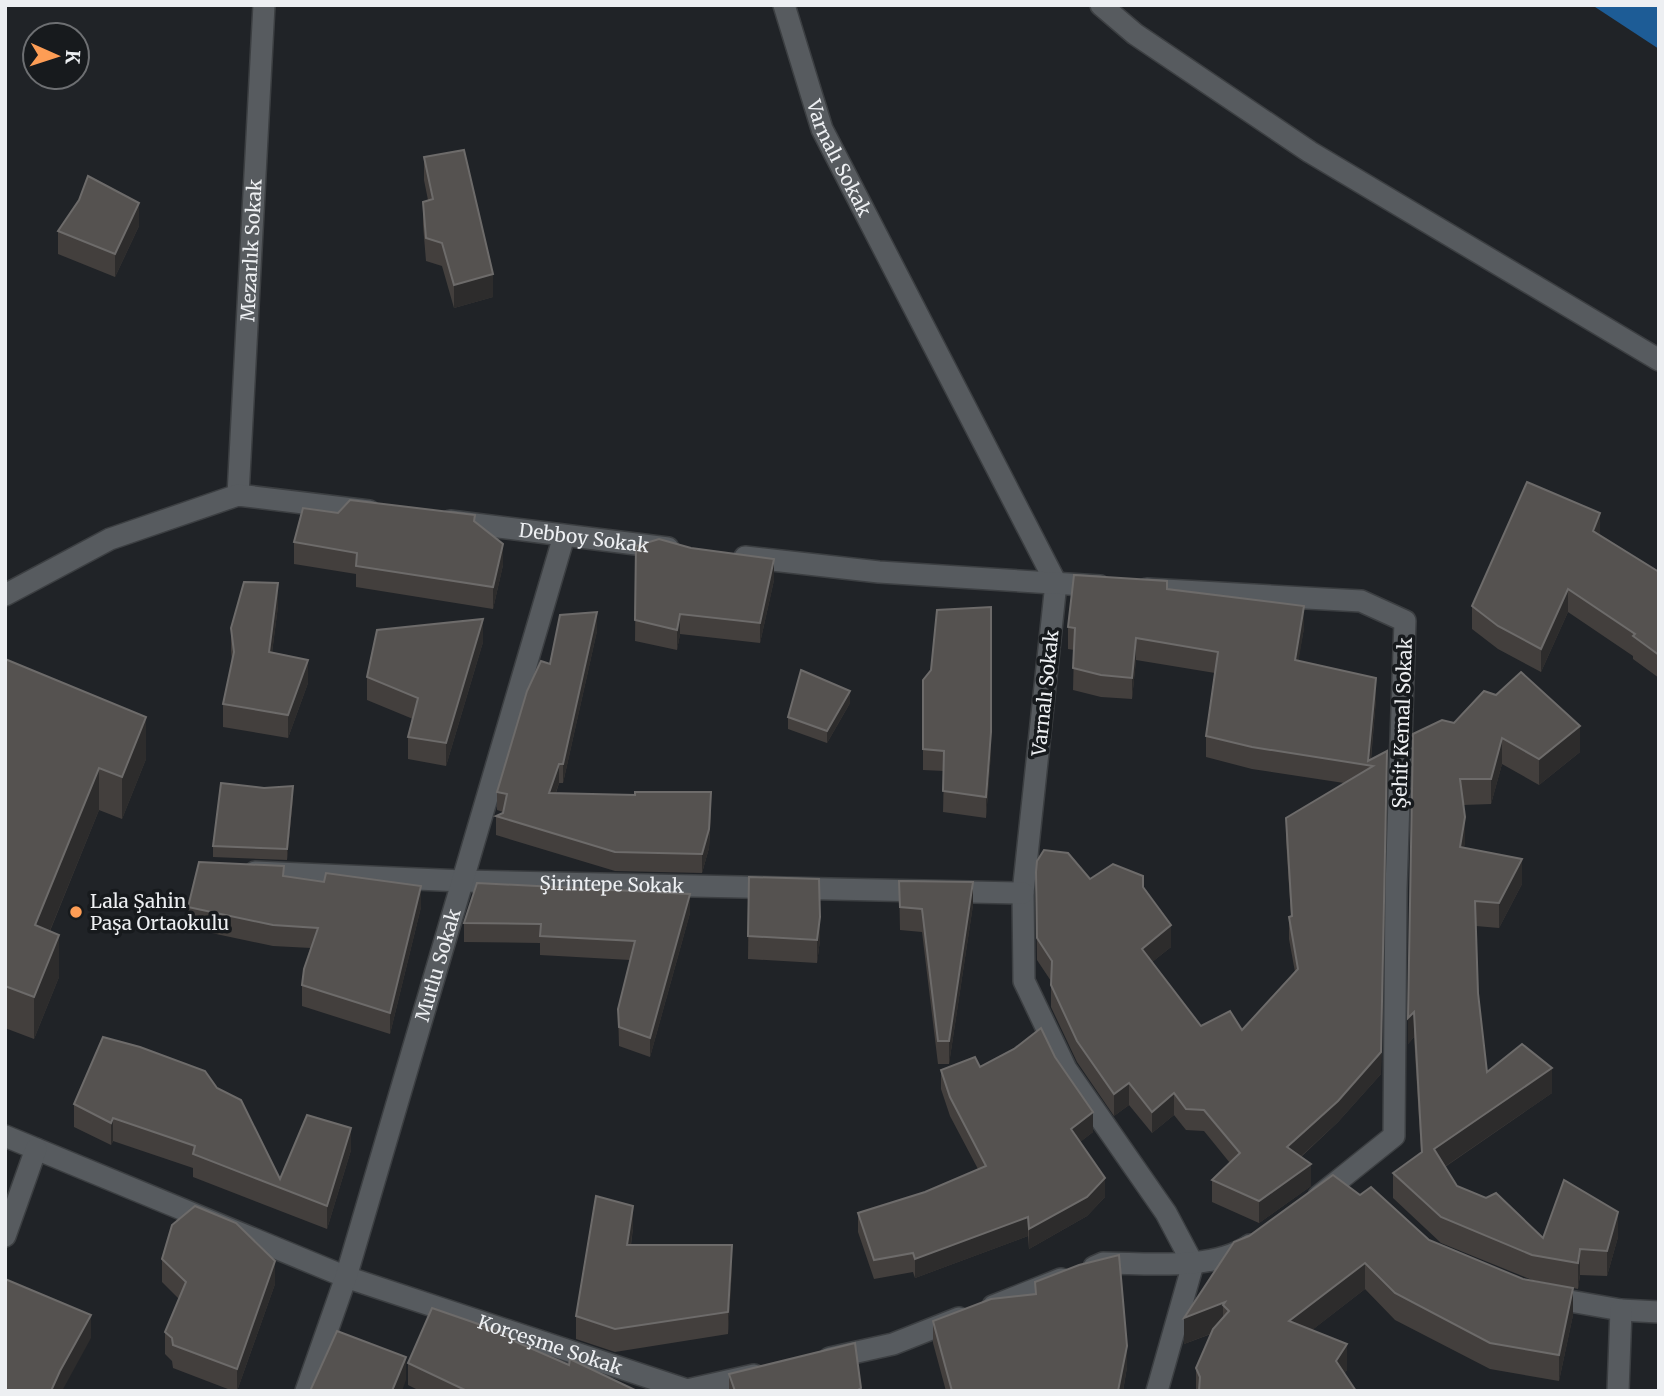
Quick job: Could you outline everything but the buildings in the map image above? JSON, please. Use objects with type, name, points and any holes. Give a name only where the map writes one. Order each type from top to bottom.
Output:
[{"type":"street","name":"Mezarlık Sokak","points":[[238,495],[264,5]]},
{"type":"street","name":"Varnalı Sokak","points":[[784,5],[822,129],[1056,583],[1023,893],[1024,981],[1066,1069],[1166,1213],[1193,1264]]},
{"type":"street","points":[[1101,5],[1135,34],[1310,152],[1659,360]]},
{"type":"street","points":[[5,594],[110,539],[238,495],[388,514]]},
{"type":"street","name":"Debboy Sokak","points":[[428,519],[687,550]]},
{"type":"street","name":"Mutlu Sokak","points":[[306,1391],[346,1277],[564,536]]},
{"type":"street","points":[[729,555],[879,572],[1056,583]]},
{"type":"street","name":"Şehit Kemal Sokak","points":[[1056,583],[1361,601],[1405,621],[1396,889],[1394,1136],[1348,1175]]},
{"type":"street","name":"Şirintepe Sokak","points":[[228,871],[463,881],[1023,893]]},
{"type":"street","name":"Korçeşme Sokak","points":[[5,1136],[346,1277],[687,1390],[777,1370]]},
{"type":"street","points":[[5,1236],[36,1149]]},
{"type":"street","points":[[1306,1206],[1348,1175],[1367,1192]]},
{"type":"street","points":[[816,1361],[893,1344],[1104,1263],[1193,1264],[1241,1252],[1263,1236]]},
{"type":"street","points":[[1157,1391],[1193,1264]]},
{"type":"street","points":[[1528,1293],[1621,1310],[1659,1312]]},
{"type":"street","points":[[1618,1391],[1621,1310]]},
{"type":"water","points":[[1592,5],[1659,5],[1659,49]]},
{"type":"place","name":"Lala Şahin Paşa Ortaokulu","points":[[76,912]]}]
